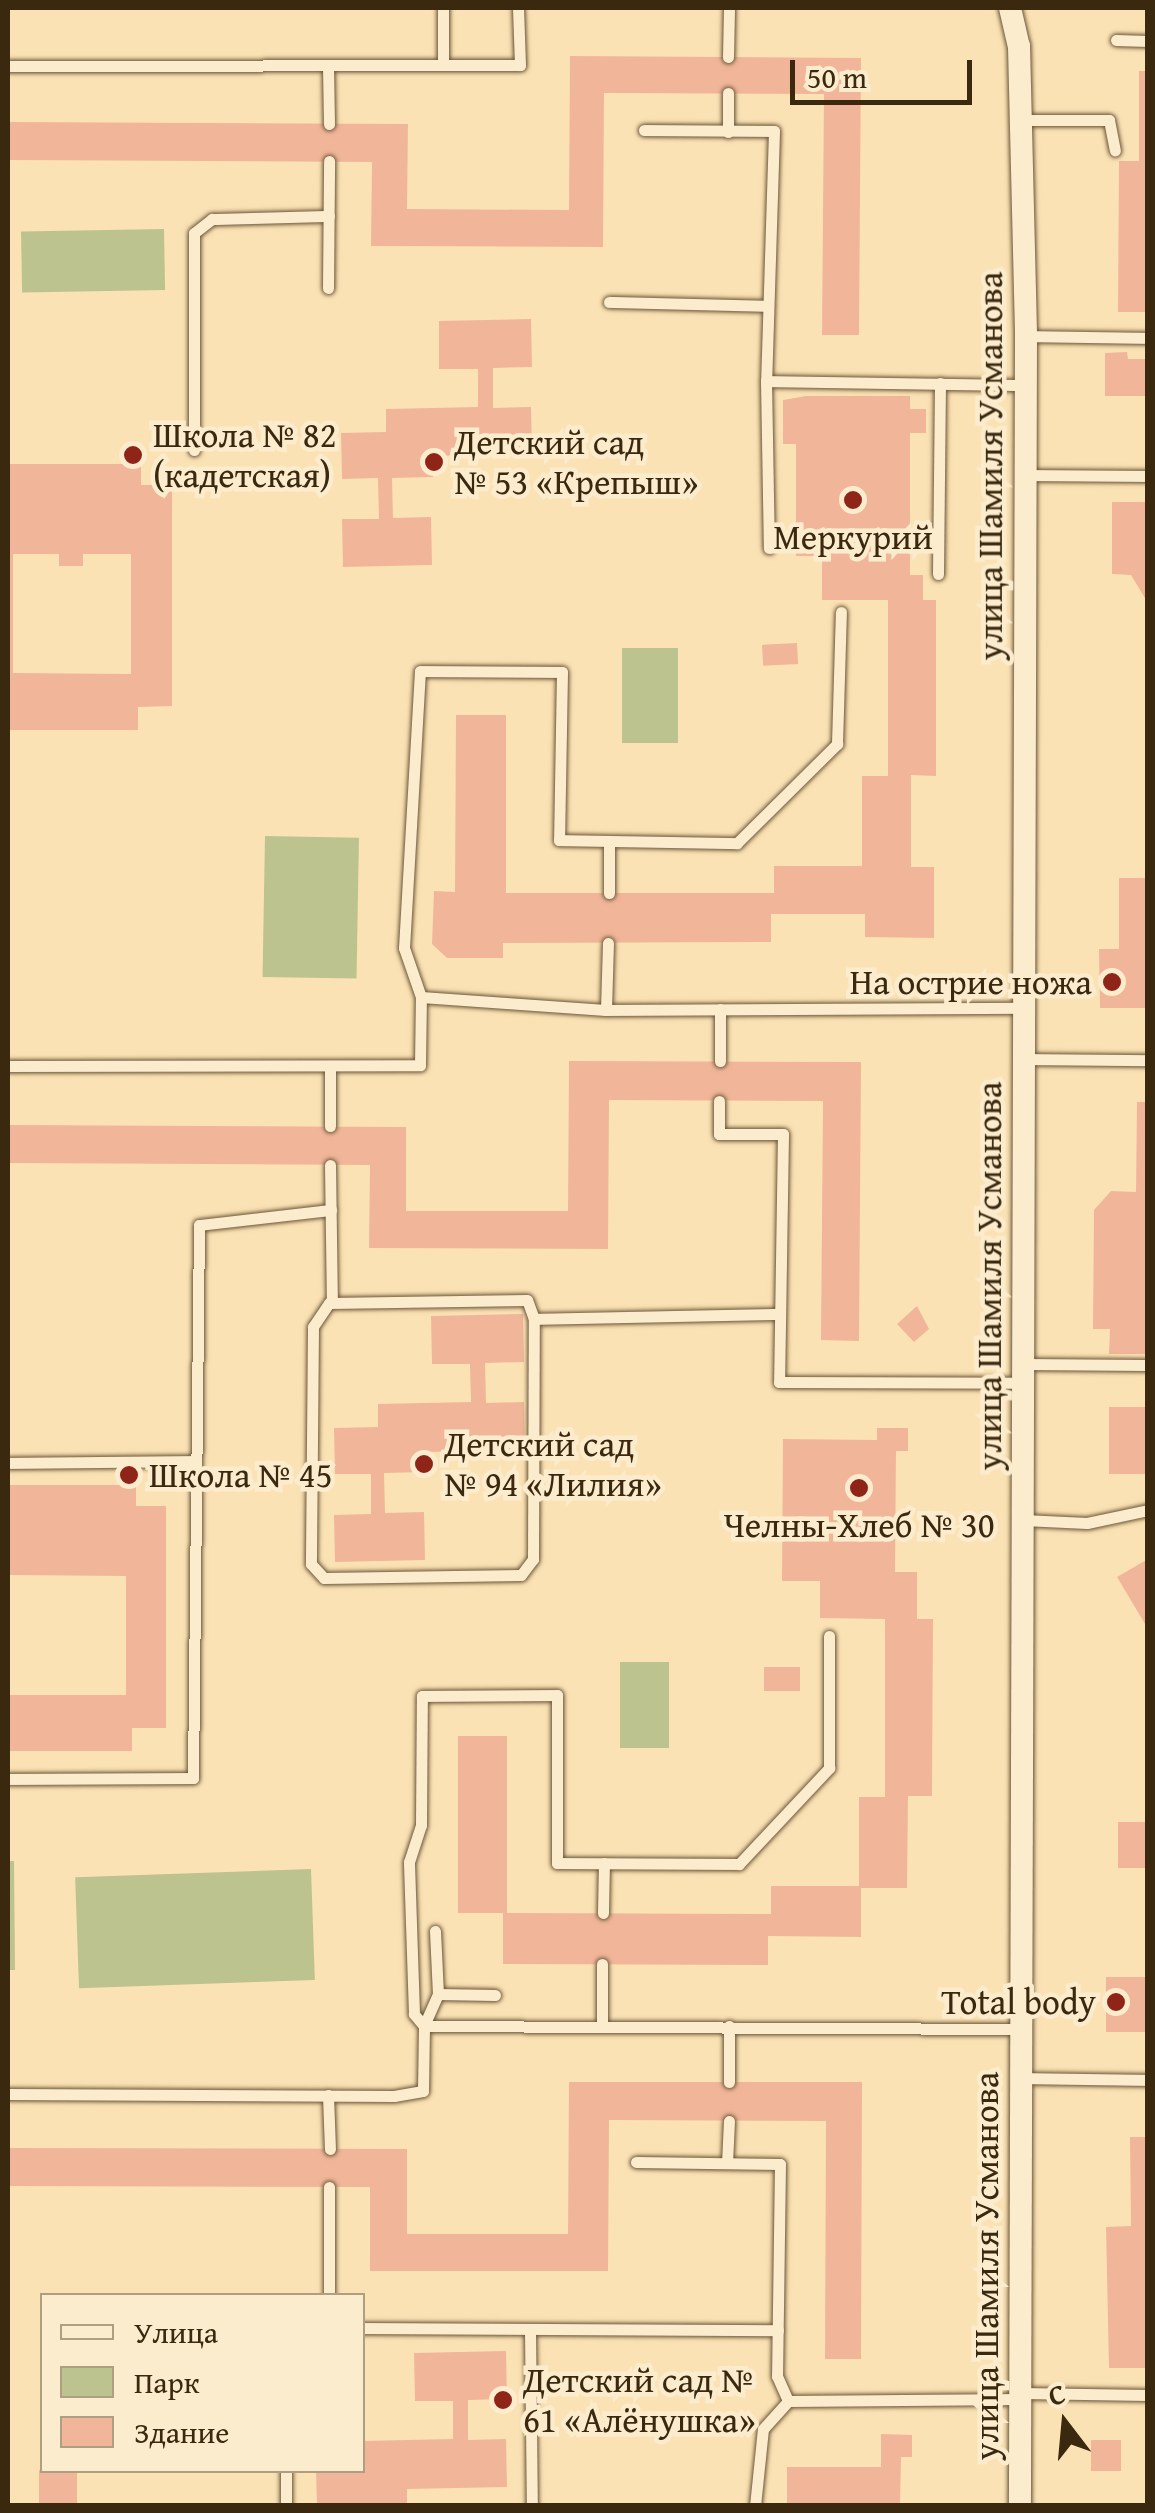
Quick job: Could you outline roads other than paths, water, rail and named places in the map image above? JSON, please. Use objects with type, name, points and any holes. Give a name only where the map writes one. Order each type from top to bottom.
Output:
[{"type":"street","name":"улица Шамиля Усманова","points":[[1010,8],[1019,46]]},
{"type":"street","name":"улица Шамиля Усманова","points":[[1020,2506],[1026,336],[1019,46],[1026,8]]},
{"type":"lane","points":[[443,8],[443,65]]},
{"type":"lane","points":[[8,66],[520,65],[518,8]]},
{"type":"lane","points":[[728,57],[730,8]]},
{"type":"lane","points":[[1116,40],[1148,40]]},
{"type":"lane","points":[[328,66],[329,124]]},
{"type":"lane","points":[[728,93],[728,132]]},
{"type":"lane","points":[[1020,120],[1109,120],[1114,150]]},
{"type":"lane","points":[[644,130],[774,131],[762,418],[769,548]]},
{"type":"lane","points":[[328,288],[329,162]]},
{"type":"lane","points":[[194,450],[194,233],[212,219],[328,216]]},
{"type":"lane","points":[[609,302],[768,306]]},
{"type":"lane","points":[[1026,336],[1148,338]]},
{"type":"lane","points":[[766,380],[1026,385]]},
{"type":"lane","points":[[938,574],[940,383]]},
{"type":"lane","points":[[1026,475],[1148,476]]},
{"type":"lane","points":[[8,1066],[420,1065],[421,997],[404,948],[420,670],[562,672],[559,840],[736,843],[837,744],[841,612]]},
{"type":"lane","points":[[608,841],[609,892]]},
{"type":"lane","points":[[606,1010],[608,943]]},
{"type":"lane","points":[[421,997],[606,1010],[1025,1008]]},
{"type":"lane","points":[[720,1009],[720,1061]]},
{"type":"lane","points":[[1024,1059],[1148,1060]]},
{"type":"lane","points":[[330,1068],[330,1126]]},
{"type":"lane","points":[[719,1101],[719,1134],[783,1134],[779,1382],[1024,1374],[1148,1365]]},
{"type":"lane","points":[[330,1165],[332,1303],[313,1327],[311,1564],[324,1578],[521,1575],[533,1559],[534,1320],[527,1300],[332,1303]]},
{"type":"lane","points":[[8,1779],[194,1778],[198,1225],[331,1210]]},
{"type":"lane","points":[[534,1320],[780,1314]]},
{"type":"lane","points":[[8,1462],[194,1461]]},
{"type":"lane","points":[[1023,1520],[1088,1522],[1148,1510]]},
{"type":"lane","points":[[424,2026],[409,1988],[408,1862],[420,1825],[422,1696],[557,1695],[557,1863],[739,1864],[829,1768],[830,1636]]},
{"type":"lane","points":[[603,1913],[604,1863]]},
{"type":"lane","points":[[8,2094],[422,2091],[424,2026],[438,1994],[436,1931]]},
{"type":"lane","points":[[602,1964],[602,2025]]},
{"type":"lane","points":[[438,1994],[495,1995]]},
{"type":"lane","points":[[424,2026],[1022,2028]]},
{"type":"lane","points":[[728,2026],[729,2082]]},
{"type":"lane","points":[[1022,2078],[1148,2080]]},
{"type":"lane","points":[[328,2094],[330,2149]]},
{"type":"lane","points":[[727,2163],[728,2121]]},
{"type":"lane","points":[[636,2162],[780,2164],[777,2376],[788,2401]]},
{"type":"lane","points":[[329,2293],[330,2187]]},
{"type":"lane","points":[[365,2328],[778,2330]]},
{"type":"lane","points":[[530,2329],[532,2506]]},
{"type":"lane","points":[[754,2506],[762,2429],[788,2401],[1148,2394]]},
{"type":"lane","points":[[286,2473],[286,2506]]},
{"type":"place","name":"Школа № 82 (кадетская)","points":[[133,455]]},
{"type":"place","name":"Детский сад № 53 «Крепыш»","points":[[434,462]]},
{"type":"place","name":"Меркурий","points":[[853,500]]},
{"type":"place","name":"На острие ножа","points":[[1112,982]]},
{"type":"place","name":"Детский сад № 94 «Лилия»","points":[[424,1464]]},
{"type":"place","name":"Школа № 45","points":[[129,1475]]},
{"type":"place","name":"Челны-Хлеб № 30","points":[[859,1488]]},
{"type":"place","name":"Total body","points":[[1116,2002]]},
{"type":"place","name":"Детский сад № 61 «Алёнушка»","points":[[503,2400]]}]
